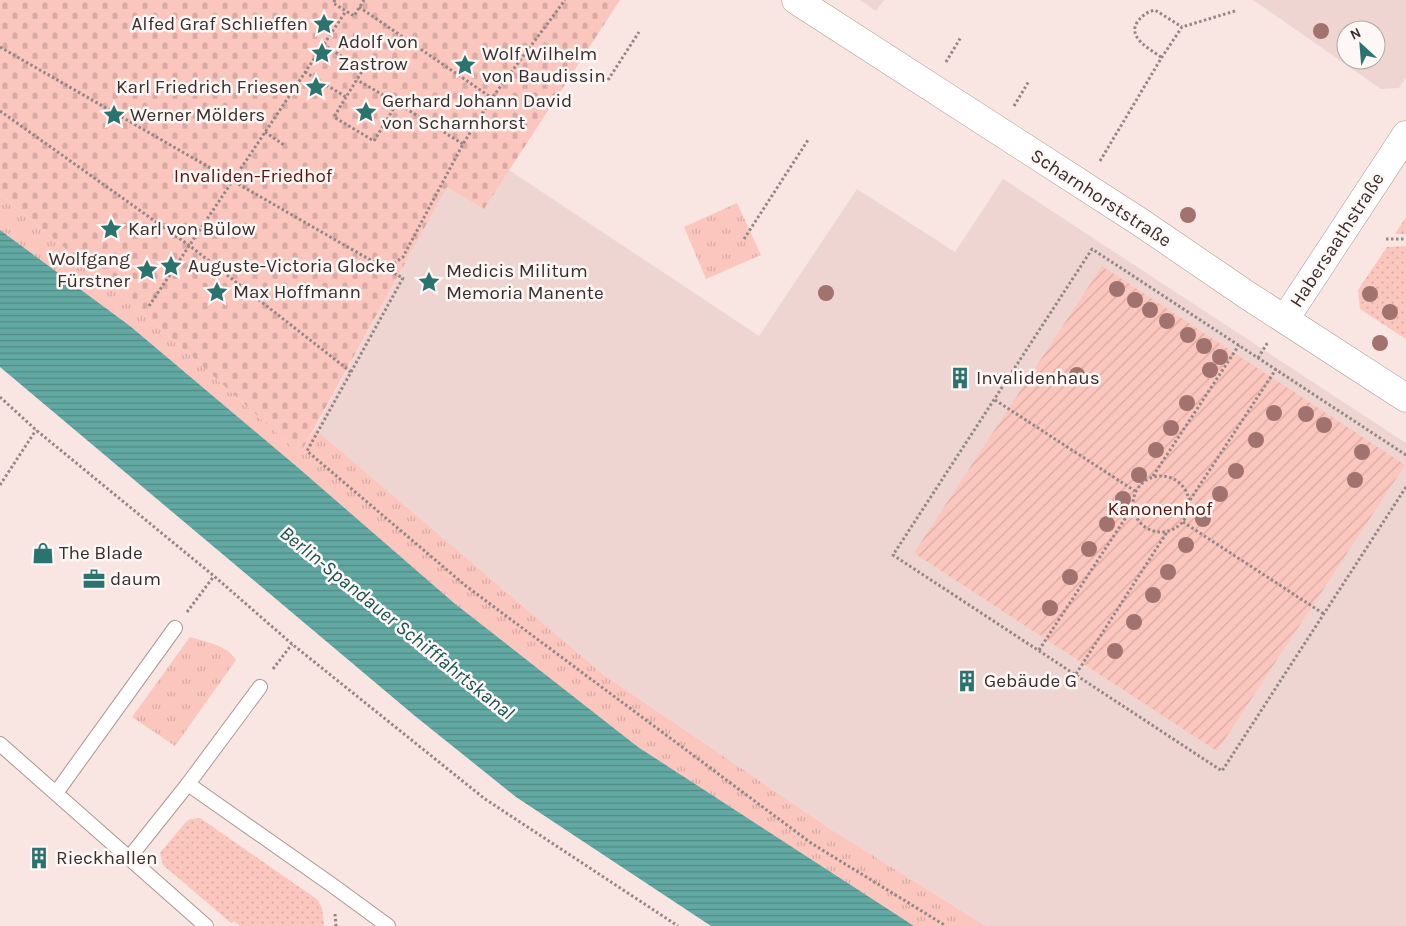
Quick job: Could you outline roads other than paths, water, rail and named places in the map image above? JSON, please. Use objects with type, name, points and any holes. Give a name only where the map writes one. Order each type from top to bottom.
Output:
[{"type":"street","name":"Scharnhorststraße","points":[[796,0],[1140,222],[1406,398]]},
{"type":"street","name":"Habersaathstraße","points":[[1285,319],[1406,135]]},
{"type":"lane","points":[[56,793],[175,628]]},
{"type":"lane","points":[[129,858],[188,784],[260,687]]},
{"type":"lane","points":[[0,744],[206,926]]},
{"type":"lane","points":[[188,784],[388,926]]},
{"type":"water","name":"Berlin-Spandauer Schifffahrtskanal","points":[[0,230],[130,326],[295,465],[454,603],[638,747],[914,926],[711,926],[516,797],[415,716],[0,367]]},
{"type":"place","name":"Alfed Graf Schlieffen","points":[[324,24]]},
{"type":"place","name":"Adolf von Zastrow","points":[[322,53]]},
{"type":"place","name":"Wolf Wilhelm von Baudissin","points":[[465,65]]},
{"type":"place","name":"Karl Friedrich Friesen","points":[[316,87]]},
{"type":"place","name":"Gerhard Johann David von Scharnhorst","points":[[366,112]]},
{"type":"place","name":"Werner Mölders","points":[[114,115]]},
{"type":"place","name":"Karl von Bülow","points":[[111,229]]},
{"type":"place","name":"Auguste-Victoria Glocke","points":[[171,266]]},
{"type":"place","name":"Wolfgang Fürstner","points":[[147,270]]},
{"type":"place","name":"Medicis Militum Memoria Manente","points":[[429,282]]},
{"type":"place","name":"Max Hoffmann","points":[[217,292]]},
{"type":"place","name":"Invalidenhaus","points":[[960,378]]},
{"type":"place","name":"The Blade","points":[[43,553]]},
{"type":"place","name":"daum","points":[[94,579]]},
{"type":"place","name":"Gebäude G","points":[[967,681]]},
{"type":"place","name":"Rieckhallen","points":[[39,858]]},
{"type":"park label","name":"Invaliden-Friedhof","points":[[253,176]]},
{"type":"park label","name":"Kanonenhof","points":[[1160,509]]}]
